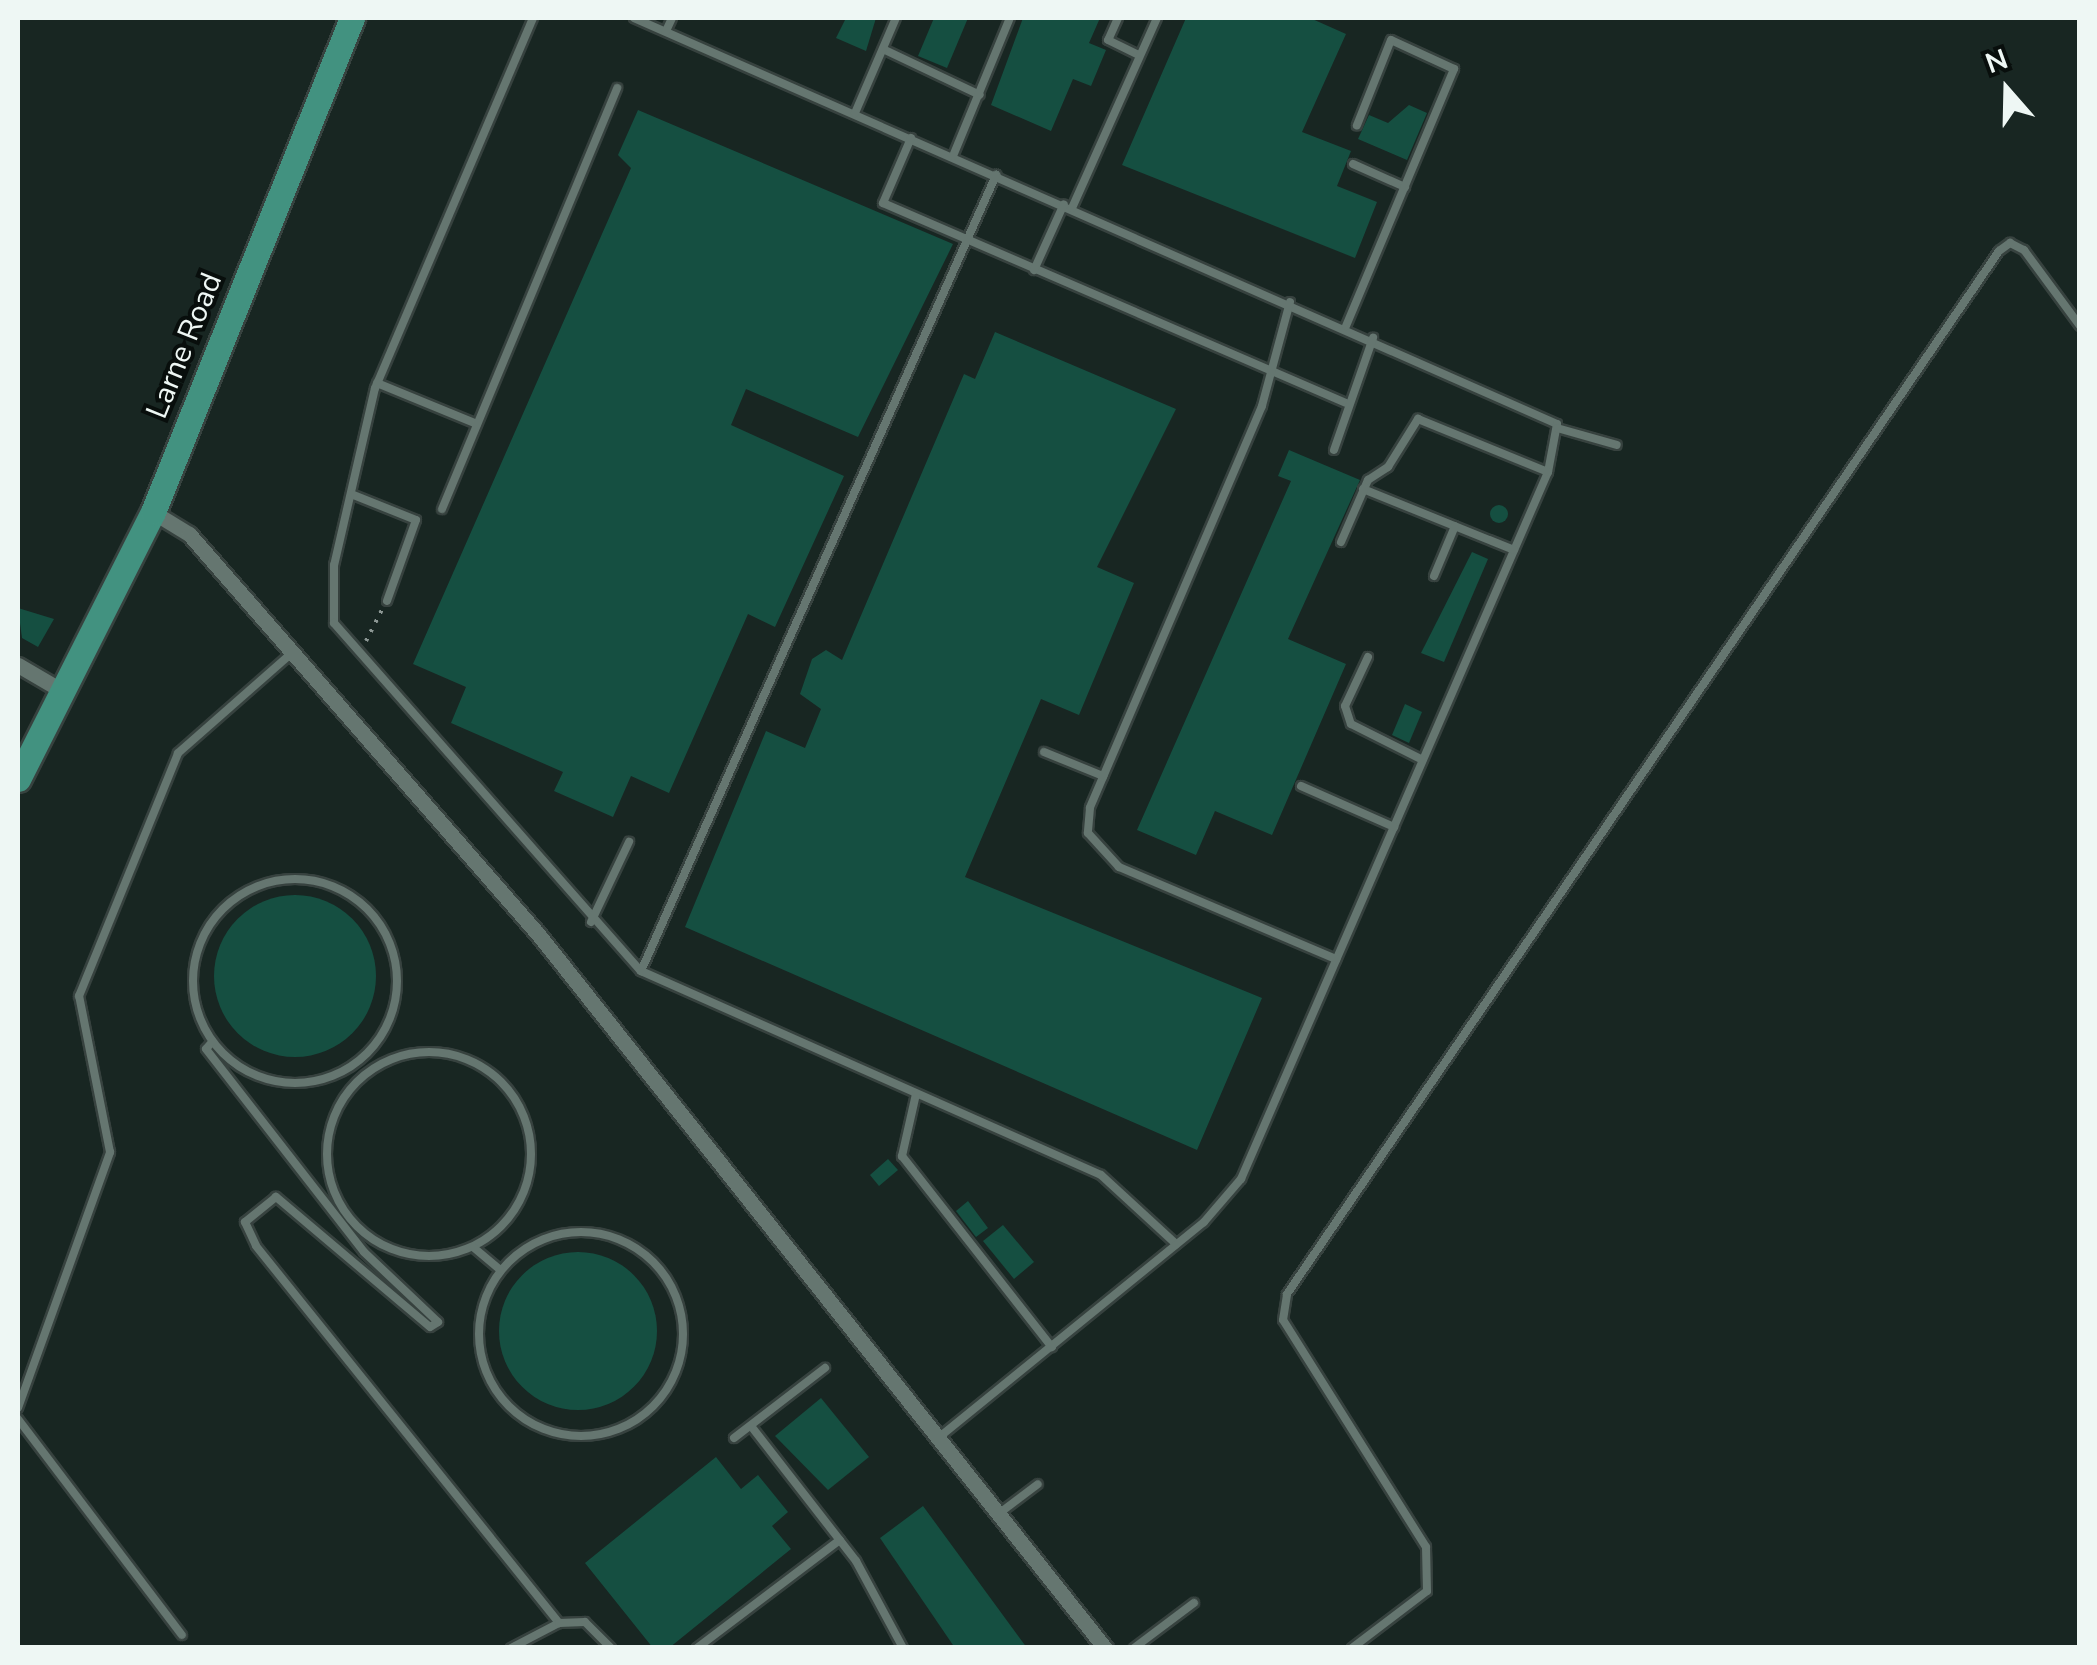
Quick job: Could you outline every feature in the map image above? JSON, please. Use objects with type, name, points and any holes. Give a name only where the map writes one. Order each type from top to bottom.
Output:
[{"type":"main road","name":"Larne Road","points":[[18,779],[154,512],[352,18]]},
{"type":"street","points":[[154,512],[190,534],[538,934],[944,1434],[1105,1648]]},
{"type":"street","points":[[18,664],[64,692]]},
{"type":"lane","points":[[533,18],[377,383],[328,608],[360,652],[590,922],[641,971],[1102,1174],[1176,1244]]},
{"type":"lane","points":[[634,18],[1544,412],[1557,428],[1617,445]]},
{"type":"lane","points":[[666,32],[672,18]]},
{"type":"lane","points":[[854,114],[896,18]]},
{"type":"lane","points":[[953,156],[1010,18]]},
{"type":"lane","points":[[1118,18],[1108,40],[1140,56]]},
{"type":"lane","points":[[1034,270],[1156,18]]},
{"type":"lane","points":[[1346,326],[1454,68],[1391,40],[1357,126]]},
{"type":"lane","points":[[883,49],[980,94]]},
{"type":"lane","points":[[442,508],[617,88]]},
{"type":"lane","points":[[911,138],[883,203],[1264,375],[1346,403]]},
{"type":"lane","points":[[1353,164],[1405,187]]},
{"type":"lane","points":[[641,971],[996,175]]},
{"type":"lane","points":[[1352,1648],[1427,1591],[1429,1560],[1282,1320],[1287,1294],[1999,251],[2010,242],[2024,250],[2080,326]]},
{"type":"lane","points":[[1290,302],[1264,375],[1262,406],[1103,776],[1088,833],[1100,855],[1336,959]]},
{"type":"lane","points":[[1334,450],[1346,403],[1373,338]]},
{"type":"lane","points":[[377,383],[477,424]]},
{"type":"lane","points":[[1341,542],[1363,489],[1418,419],[1548,472]]},
{"type":"lane","points":[[944,1434],[1176,1244],[1241,1179],[1548,472],[1557,428]]},
{"type":"lane","points":[[1363,489],[1514,550]]},
{"type":"lane","points":[[351,494],[416,520],[386,601]]},
{"type":"lane","points":[[1434,576],[1455,526]]},
{"type":"lane","points":[[18,1408],[110,1152],[79,996],[178,753],[292,652]]},
{"type":"lane","points":[[1368,657],[1345,706],[1351,724],[1422,760]]},
{"type":"lane","points":[[1044,752],[1103,776]]},
{"type":"lane","points":[[1302,786],[1394,827]]},
{"type":"lane","points":[[590,922],[629,842]]},
{"type":"lane","points":[[300,879],[359,901],[394,954],[388,1024],[368,1053],[305,1084],[237,1066],[212,1042],[196,1010],[199,946],[238,896],[300,879]]},
{"type":"lane","points":[[212,1042],[206,1049],[343,1218],[438,1322],[430,1327],[276,1197],[245,1222],[559,1623]]},
{"type":"lane","points":[[368,1053],[372,1070]]},
{"type":"lane","points":[[401,1056],[465,1058],[515,1098],[531,1163],[522,1197],[473,1247],[404,1254],[343,1218],[326,1151],[348,1091],[372,1070],[401,1056]]},
{"type":"lane","points":[[916,1094],[902,1156],[1052,1348]]},
{"type":"lane","points":[[601,1234],[645,1254],[680,1307],[683,1342],[654,1406],[591,1436],[523,1419],[482,1362],[481,1314],[500,1270],[553,1235],[601,1234]]},
{"type":"lane","points":[[473,1247],[500,1270]]},
{"type":"lane","points":[[734,1438],[825,1368]]},
{"type":"lane","points":[[18,1419],[182,1634]]},
{"type":"lane","points":[[750,1426],[840,1540],[903,1648]]},
{"type":"lane","points":[[1001,1512],[1038,1484]]},
{"type":"lane","points":[[697,1648],[840,1540]]},
{"type":"lane","points":[[1134,1648],[1194,1603]]},
{"type":"lane","points":[[511,1648],[559,1623],[593,1622],[611,1648]]},
{"type":"path","points":[[360,652],[386,601]]},
{"type":"building","points":[[846,18],[876,18],[866,51],[836,38]]},
{"type":"building","points":[[934,18],[968,18],[947,68],[918,56]]},
{"type":"building","points":[[1023,18],[1100,18],[1089,43],[1106,50],[1091,86],[1073,79],[1051,131],[991,105]]},
{"type":"building","points":[[1186,18],[1310,18],[1346,34],[1302,132],[1351,151],[1337,186],[1377,202],[1355,258],[1122,165]]},
{"type":"building","points":[[1409,105],[1427,113],[1407,160],[1358,139],[1369,115],[1388,123]]},
{"type":"building","points":[[638,110],[953,244],[858,437],[746,389],[731,425],[844,476],[775,627],[748,614],[669,793],[631,776],[613,817],[554,791],[563,772],[451,723],[466,687],[413,664],[631,168],[618,155]]},
{"type":"building","points":[[995,332],[1176,409],[1097,567],[1134,583],[1079,715],[1041,699],[965,877],[1262,998],[1197,1150],[685,927],[766,731],[805,748],[821,709],[800,694],[812,659],[826,650],[842,660],[964,374],[975,379]]},
{"type":"building","points":[[1289,450],[1360,480],[1288,639],[1346,664],[1272,835],[1215,811],[1196,855],[1137,830],[1291,481],[1278,476]]},
{"type":"building","points":[[1499,505],[1506,507],[1506,521],[1499,523],[1492,521],[1490,514],[1492,507]]},
{"type":"building","points":[[1472,552],[1488,559],[1444,662],[1421,653]]},
{"type":"building","points":[[18,608],[54,619],[38,647],[22,638]]},
{"type":"building","points":[[1405,704],[1422,712],[1409,743],[1392,735]]},
{"type":"building","points":[[295,895],[326,901],[352,919],[370,945],[376,976],[370,1007],[352,1033],[326,1051],[295,1057],[264,1051],[238,1033],[220,1007],[214,976],[220,945],[238,919],[264,901]]},
{"type":"building","points":[[888,1159],[898,1170],[879,1186],[870,1175]]},
{"type":"building","points":[[968,1201],[988,1228],[976,1237],[956,1211]]},
{"type":"building","points":[[1003,1225],[1034,1262],[1014,1279],[983,1241]]},
{"type":"building","points":[[578,1252],[608,1258],[634,1275],[651,1301],[657,1331],[651,1361],[634,1387],[608,1404],[578,1410],[548,1404],[522,1387],[505,1361],[499,1331],[505,1301],[522,1275],[548,1258]]},
{"type":"building","points":[[821,1398],[869,1457],[828,1490],[775,1436]]},
{"type":"building","points":[[716,1457],[741,1489],[758,1475],[788,1512],[772,1526],[791,1549],[669,1648],[653,1648],[585,1563]]},
{"type":"building","points":[[923,1506],[1027,1648],[955,1648],[880,1538]]}]
